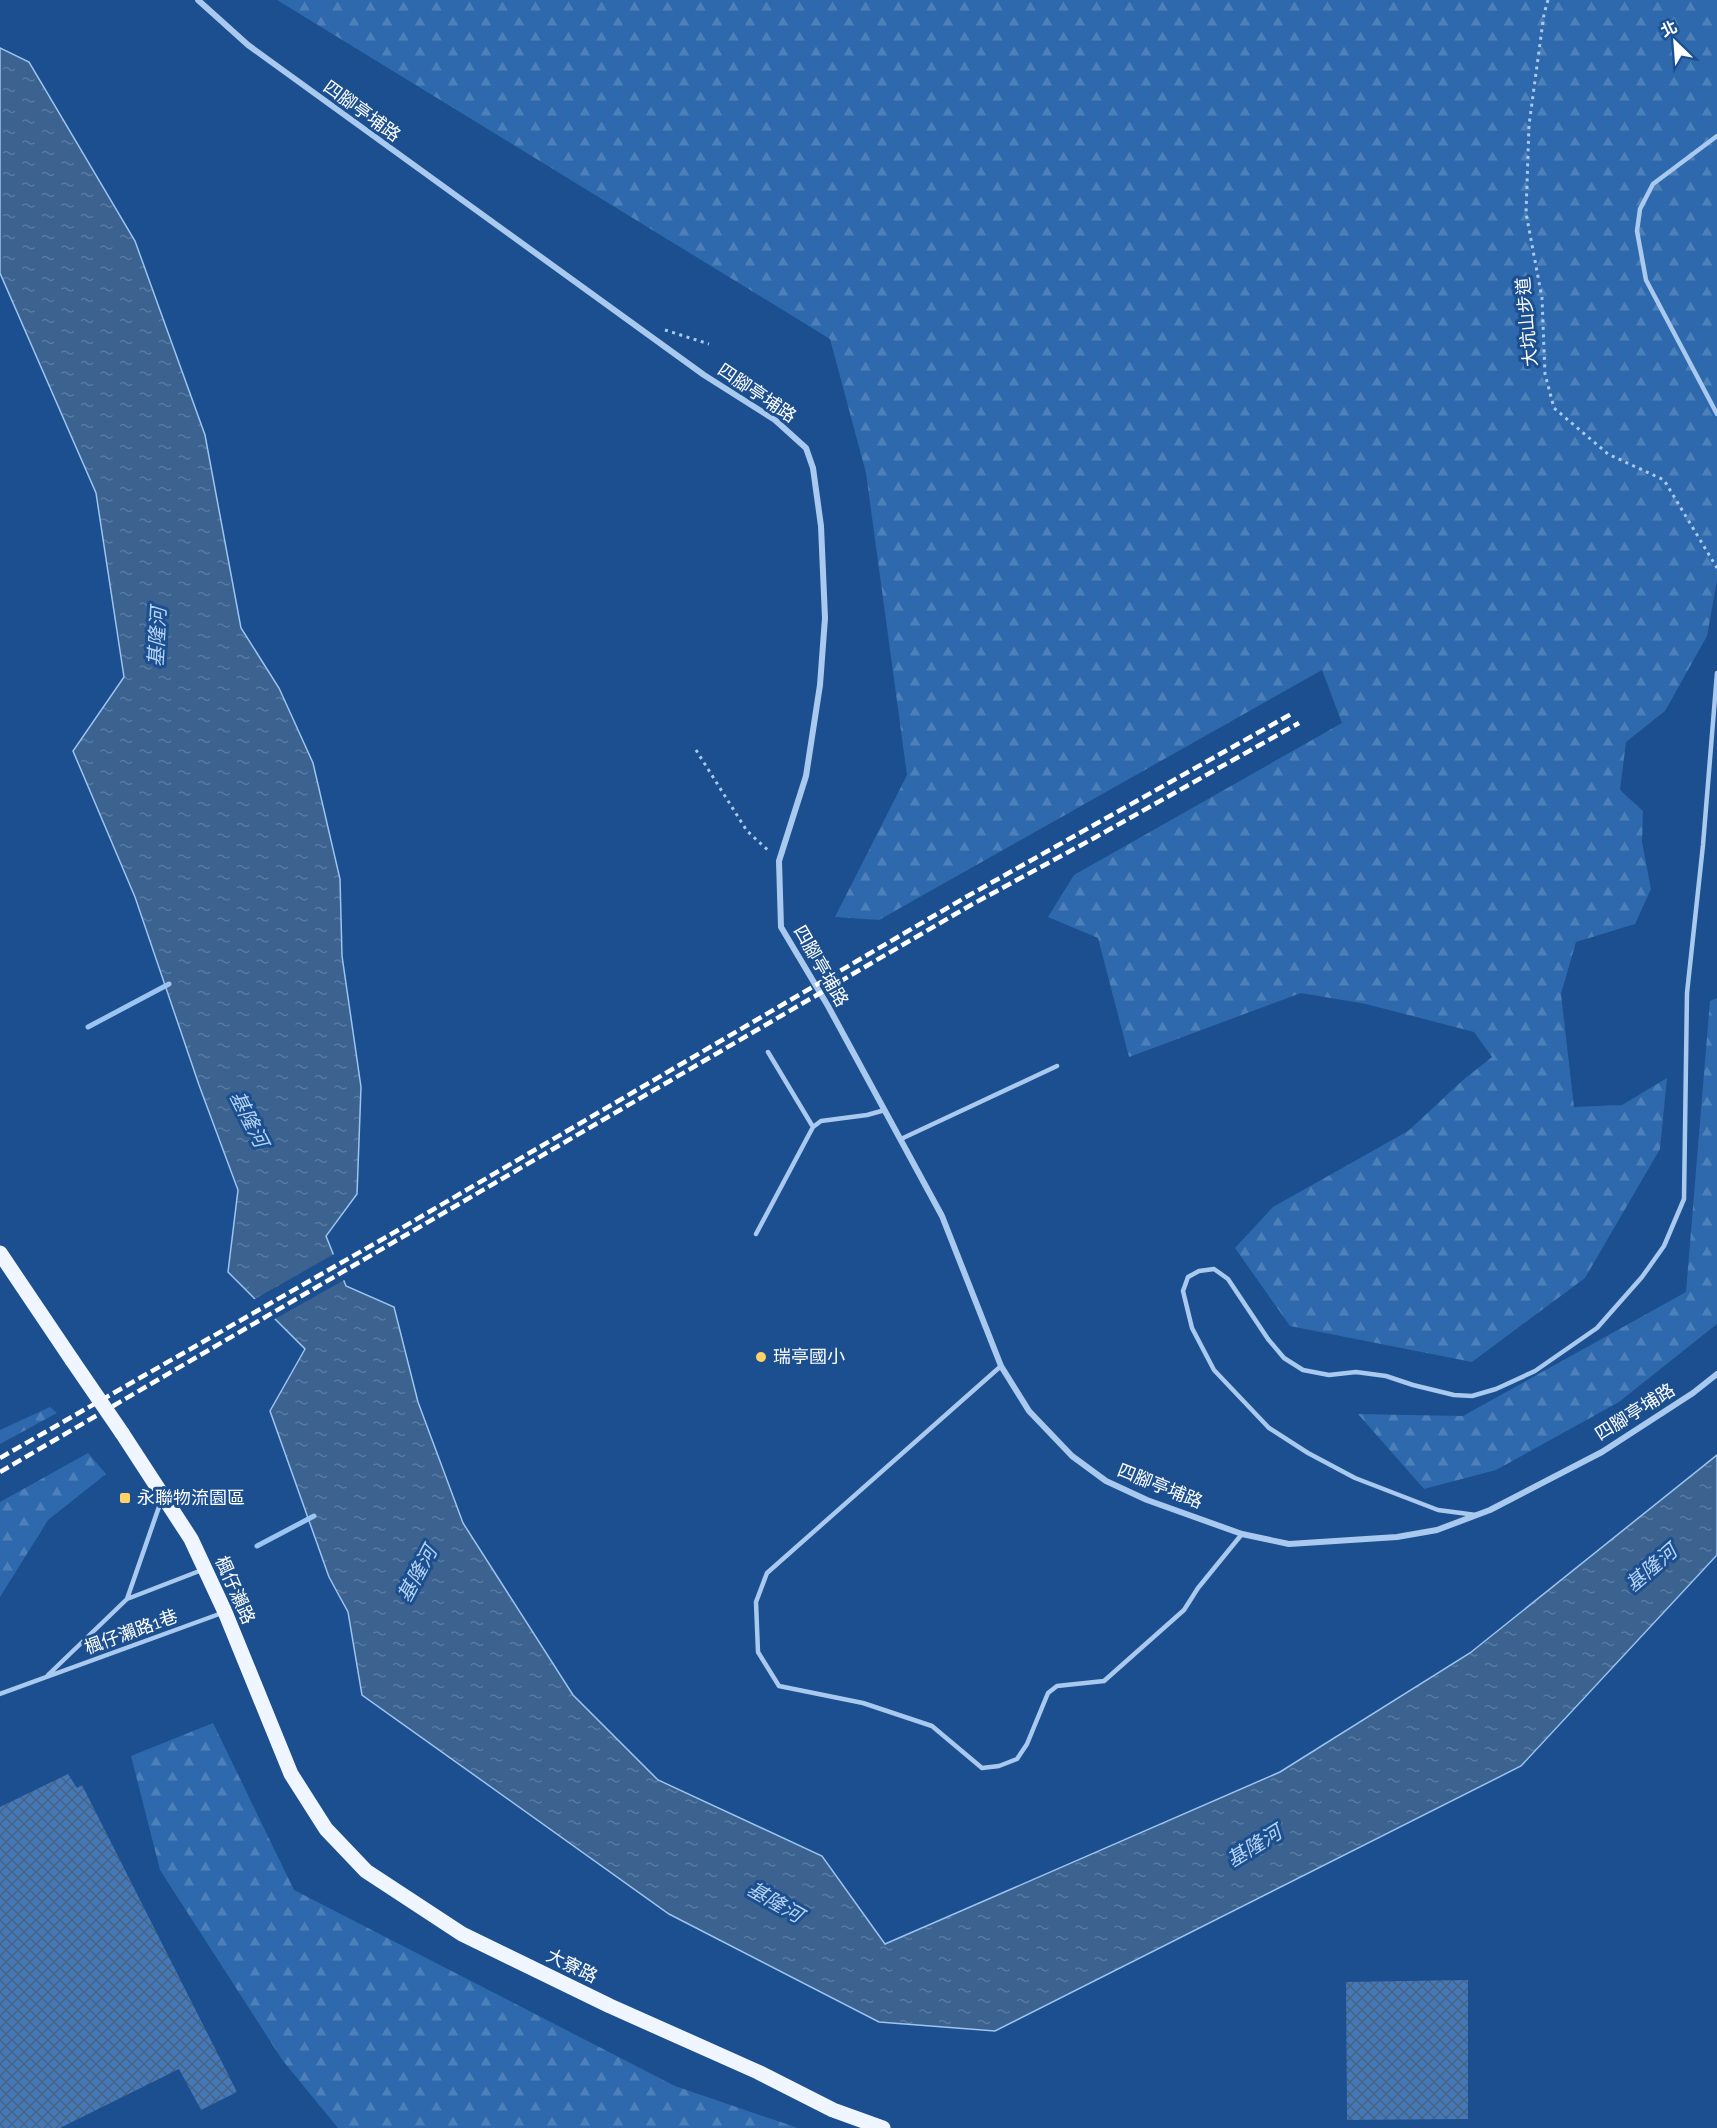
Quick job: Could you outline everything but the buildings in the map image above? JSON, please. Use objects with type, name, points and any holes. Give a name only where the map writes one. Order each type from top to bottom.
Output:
[{"type":"main road","name":"楓仔瀨路","points":[[0,1253],[191,1539],[225,1612],[291,1774]]},
{"type":"main road","name":"大寮路","points":[[291,1774],[326,1829],[366,1871],[462,1934],[610,2006],[758,2072],[833,2110],[883,2128]]},
{"type":"street","name":"四腳亭埔路","points":[[198,0],[267,60],[685,362],[775,420],[806,448],[813,468],[821,526],[825,618],[820,685],[806,776],[780,861],[781,927],[942,1216],[1001,1366],[1029,1411],[1072,1456],[1106,1481],[1147,1500],[1242,1534],[1289,1544],[1397,1537],[1437,1530],[1478,1516],[1602,1452],[1693,1393],[1717,1374]]},
{"type":"lane","points":[[1717,136],[1653,184],[1640,209],[1637,231],[1646,280],[1717,414]]},
{"type":"lane","points":[[1478,1516],[1438,1510],[1355,1478],[1308,1453],[1269,1428],[1214,1370],[1192,1328],[1183,1291],[1188,1277],[1199,1271],[1214,1269],[1228,1279],[1268,1339],[1284,1358],[1303,1371],[1329,1375],[1356,1372],[1386,1376],[1454,1395],[1472,1396],[1496,1389],[1535,1371],[1597,1328],[1642,1277],[1664,1246],[1684,1199],[1687,993],[1703,845],[1717,674]]},
{"type":"lane","points":[[768,1052],[813,1127]]},
{"type":"lane","points":[[901,1139],[1057,1065]]},
{"type":"lane","points":[[756,1234],[813,1127],[820,1121],[867,1115],[885,1110]]},
{"type":"lane","points":[[1001,1366],[767,1573],[756,1602],[758,1652],[778,1686],[863,1703],[932,1726],[982,1768],[999,1767],[1017,1759],[1027,1744],[1048,1693],[1058,1686],[1104,1681],[1184,1610],[1198,1588],[1242,1534]]},
{"type":"lane","name":"楓仔瀨路1巷","points":[[127,1599],[163,1496]]},
{"type":"lane","name":"楓仔瀨路1巷","points":[[46,1677],[127,1599],[205,1569]]},
{"type":"lane","name":"楓仔瀨路1巷","points":[[0,1694],[225,1612]]},
{"type":"path","name":"大坑山步道","points":[[1548,0],[1544,14],[1529,125],[1526,213],[1542,298],[1545,374],[1554,408],[1608,454],[1664,480],[1717,568]]},
{"type":"path","points":[[696,750],[747,831],[780,861]]},
{"type":"green space","points":[[277,0],[1717,0],[1717,580],[1707,636],[1665,711],[1626,742],[1620,790],[1643,811],[1642,842],[1651,889],[1635,924],[1576,942],[1561,994],[1574,1107],[1622,1105],[1667,1078],[1660,1149],[1585,1278],[1472,1362],[1290,1326],[1235,1248],[1273,1207],[1408,1131],[1463,1080],[1492,1057],[1474,1032],[1366,1004],[1301,993],[1129,1057],[1098,938],[1048,917],[1074,875],[1342,723],[1322,670],[879,920],[835,917],[907,775],[866,473],[830,339]]},
{"type":"green space","points":[[1717,998],[1717,1324],[1619,1402],[1496,1470],[1424,1489],[1358,1414],[1463,1416],[1686,1292],[1710,1001]]},
{"type":"green space","points":[[50,1407],[57,1413],[0,1444],[0,1430]]},
{"type":"green space","points":[[88,1453],[106,1474],[48,1520],[0,1597],[0,1502]]},
{"type":"green space","points":[[213,1723],[294,1890],[675,2086],[798,2128],[338,2128],[283,2061],[160,1870],[131,1756]]},
{"type":"water","name":"基隆河","points":[[0,48],[29,62],[135,241],[205,435],[241,628],[279,688],[313,763],[340,879],[342,956],[361,1087],[357,1194],[326,1236],[346,1286],[394,1307],[418,1402],[463,1523],[573,1695],[658,1780],[822,1856],[885,1944],[1280,1772],[1470,1653],[1717,1455],[1717,1555],[1521,1766],[995,2031],[879,2022],[669,1914],[362,1695],[348,1612],[329,1577],[270,1411],[305,1349],[228,1272],[238,1190],[199,1085],[135,897],[73,751],[124,677],[96,493],[0,273]]},
{"type":"pier","points":[[336,1253],[346,1279],[273,1320],[253,1300]]},
{"type":"waterway","points":[[88,1027],[169,984]]},
{"type":"waterway","points":[[257,1546],[314,1516]]},
{"type":"railway","points":[[0,1458],[388,1236],[966,897],[1293,713]]},
{"type":"railway","points":[[0,1472],[971,905],[1299,723]]},
{"type":"place","name":"瑞亭國小","points":[[761,1357]]},
{"type":"place","name":"永聯物流園區","points":[[125,1498]]}]
